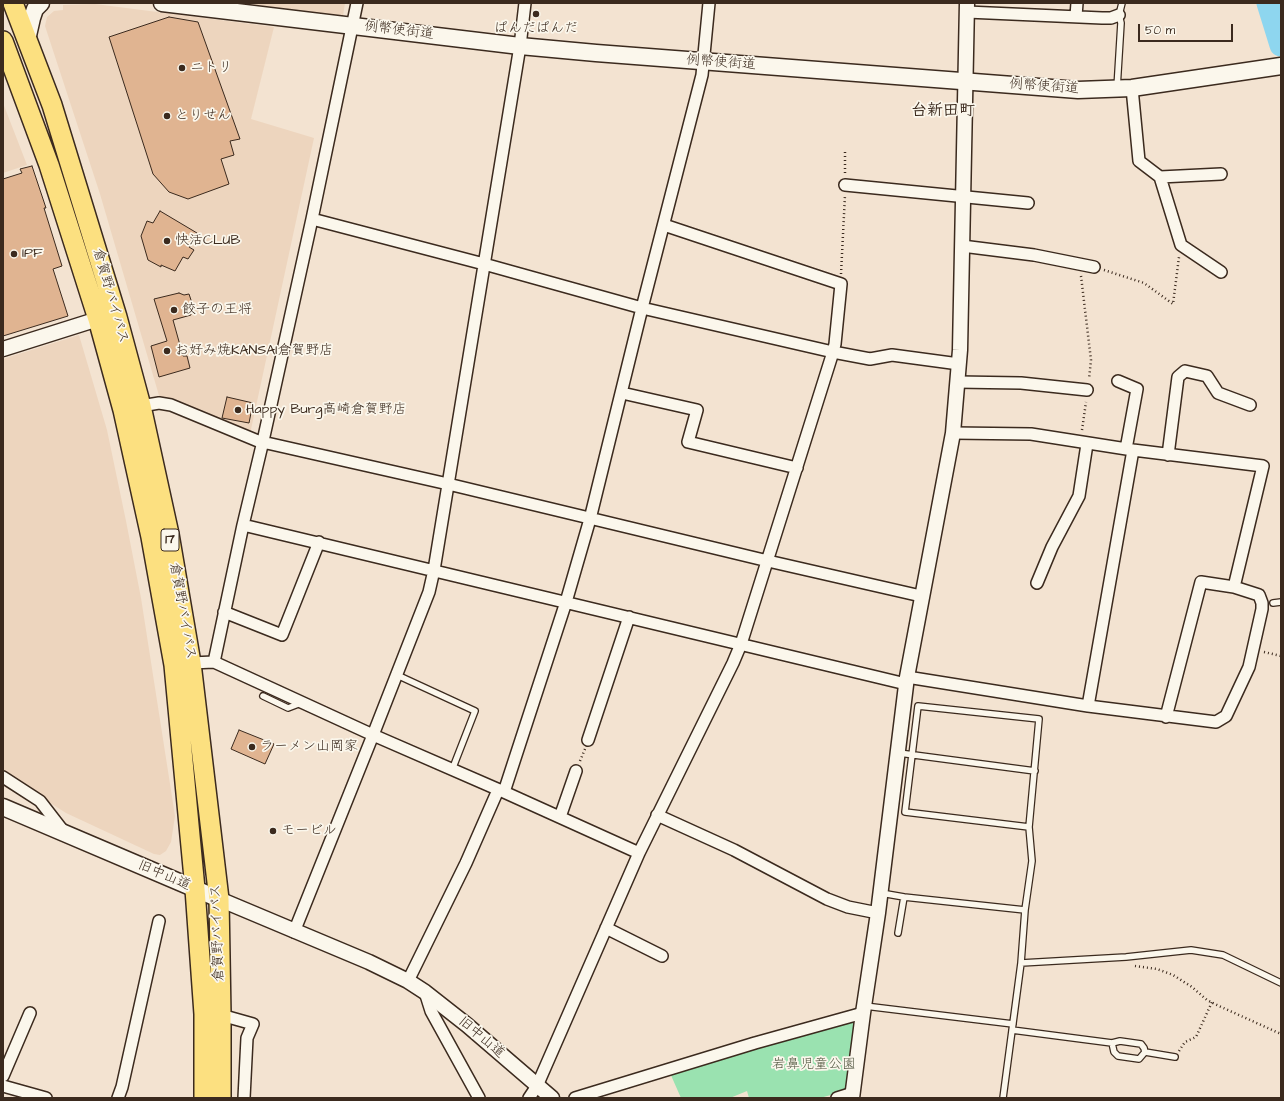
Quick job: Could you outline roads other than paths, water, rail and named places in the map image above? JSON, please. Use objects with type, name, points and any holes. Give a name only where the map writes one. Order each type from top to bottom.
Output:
[{"type":"highway","name":"倉賀野バイパス","points":[[12,3],[52,105],[117,317],[141,406],[169,534],[191,663],[218,899],[221,1015],[221,1098]]},
{"type":"highway","name":"倉賀野バイパス","points":[[3,41],[49,165],[98,319],[124,410],[151,537],[174,665],[195,889],[204,1014],[204,1098]]},
{"type":"main road","points":[[27,40],[35,9],[41,3]]},
{"type":"main road","name":"例幣使街道","points":[[162,3],[186,4],[520,46],[1078,90],[1124,88],[1276,66]]},
{"type":"main road","name":"旧中山道","points":[[3,807],[218,899]]},
{"type":"street","points":[[214,662],[243,524],[312,219],[357,3]]},
{"type":"street","points":[[294,932],[374,736],[429,592],[434,570],[520,46],[525,3]]},
{"type":"street","points":[[408,981],[501,791],[566,602],[590,519],[702,74],[709,3]]},
{"type":"street","points":[[1076,16],[1077,3]]},
{"type":"street","points":[[837,1098],[853,1096],[881,893],[905,754],[907,680],[921,596],[953,433],[959,364],[967,7],[1102,18],[1111,18],[1119,15]]},
{"type":"street","points":[[1124,88],[1139,161],[1160,177],[1181,245],[1221,272]]},
{"type":"street","points":[[1160,177],[1221,174]]},
{"type":"street","points":[[845,185],[1028,203]]},
{"type":"street","points":[[312,219],[484,264],[642,308],[833,352],[870,359],[892,355],[959,364]]},
{"type":"street","points":[[529,1098],[537,1086],[639,853],[741,644],[833,352],[840,284],[664,225]]},
{"type":"street","points":[[962,246],[1034,255],[1094,267]]},
{"type":"street","points":[[3,349],[98,319]]},
{"type":"street","points":[[1168,455],[1178,378],[1185,371],[1207,376],[1218,393],[1250,405]]},
{"type":"street","points":[[1088,706],[1129,450],[1137,389],[1118,381]]},
{"type":"street","points":[[958,382],[1021,383],[1087,390]]},
{"type":"street","points":[[622,393],[697,410],[688,442],[797,468]]},
{"type":"street","points":[[141,406],[159,403],[171,405],[258,441],[448,484],[590,519],[921,596]]},
{"type":"street","points":[[953,433],[1031,434],[1129,450],[1263,466],[1234,587]]},
{"type":"street","points":[[1037,583],[1052,547],[1079,496],[1084,443]]},
{"type":"street","points":[[243,524],[741,644],[907,680],[1166,717],[1216,722],[1226,716],[1249,666],[1262,609],[1259,594],[1234,587],[1201,582],[1166,717]]},
{"type":"street","points":[[224,612],[282,635],[319,542]]},
{"type":"street","points":[[588,740],[629,617]]},
{"type":"street","points":[[191,663],[214,662],[374,736],[639,853]]},
{"type":"street","points":[[560,818],[576,771]]},
{"type":"street","points":[[3,777],[40,801],[65,833]]},
{"type":"street","points":[[657,815],[734,850],[827,899],[848,907],[878,913]]},
{"type":"street","name":"旧中山道","points":[[218,899],[369,962],[408,981],[425,992],[467,1025],[552,1098]]},
{"type":"street","points":[[118,1098],[159,921]]},
{"type":"street","points":[[606,928],[662,956]]},
{"type":"street","points":[[425,992],[431,1011],[479,1098]]},
{"type":"street","points":[[575,1098],[864,1010]]},
{"type":"street","points":[[3,1076],[30,1012]]},
{"type":"street","points":[[221,1015],[253,1024],[247,1038],[244,1098]]},
{"type":"street","points":[[3,1086],[23,1095],[46,1098]]},
{"type":"lane","points":[[1122,3],[1119,15],[1121,23],[1124,88]]},
{"type":"lane","points":[[1272,602],[1281,602]]},
{"type":"lane","points":[[397,675],[475,711],[452,770]]},
{"type":"lane","points":[[263,696],[288,708],[302,703]]},
{"type":"lane","points":[[1003,1098],[1021,963],[1025,910],[1032,861],[1028,827],[1040,719],[918,706],[905,754],[905,812],[1028,827]]},
{"type":"lane","points":[[905,754],[1035,770]]},
{"type":"lane","points":[[881,893],[904,897],[1025,910]]},
{"type":"lane","points":[[898,933],[904,897]]},
{"type":"lane","points":[[1021,963],[1124,957],[1191,950],[1224,955],[1281,983]]},
{"type":"lane","points":[[864,1010],[1013,1027],[1112,1043],[1120,1040],[1141,1044],[1145,1052]]},
{"type":"lane","points":[[1112,1043],[1114,1052],[1118,1056],[1139,1059],[1145,1052]]},
{"type":"lane","points":[[1145,1052],[1175,1057]]},
{"type":"waterway","points":[[1268,3],[1281,45]]},
{"type":"place","name":"ぱんだぱんだ","points":[[536,14]]},
{"type":"place","name":"ニトリ","points":[[182,68]]},
{"type":"place","name":"とりせん","points":[[167,116]]},
{"type":"place","name":"快活CLUB","points":[[167,241]]},
{"type":"place","name":"IPF","points":[[14,254]]},
{"type":"place","name":"餃子の王将","points":[[174,310]]},
{"type":"place","name":"お好み焼KANSAI倉賀野店","points":[[167,351]]},
{"type":"place","name":"Happy Burg高崎倉賀野店","points":[[238,410]]},
{"type":"place","name":"ラーメン山岡家","points":[[252,747]]},
{"type":"place","name":"モービル","points":[[273,831]]},
{"type":"district","name":"台新田町","points":[[943,112]]},
{"type":"park label","name":"岩鼻児童公園","points":[[814,1065]]}]
